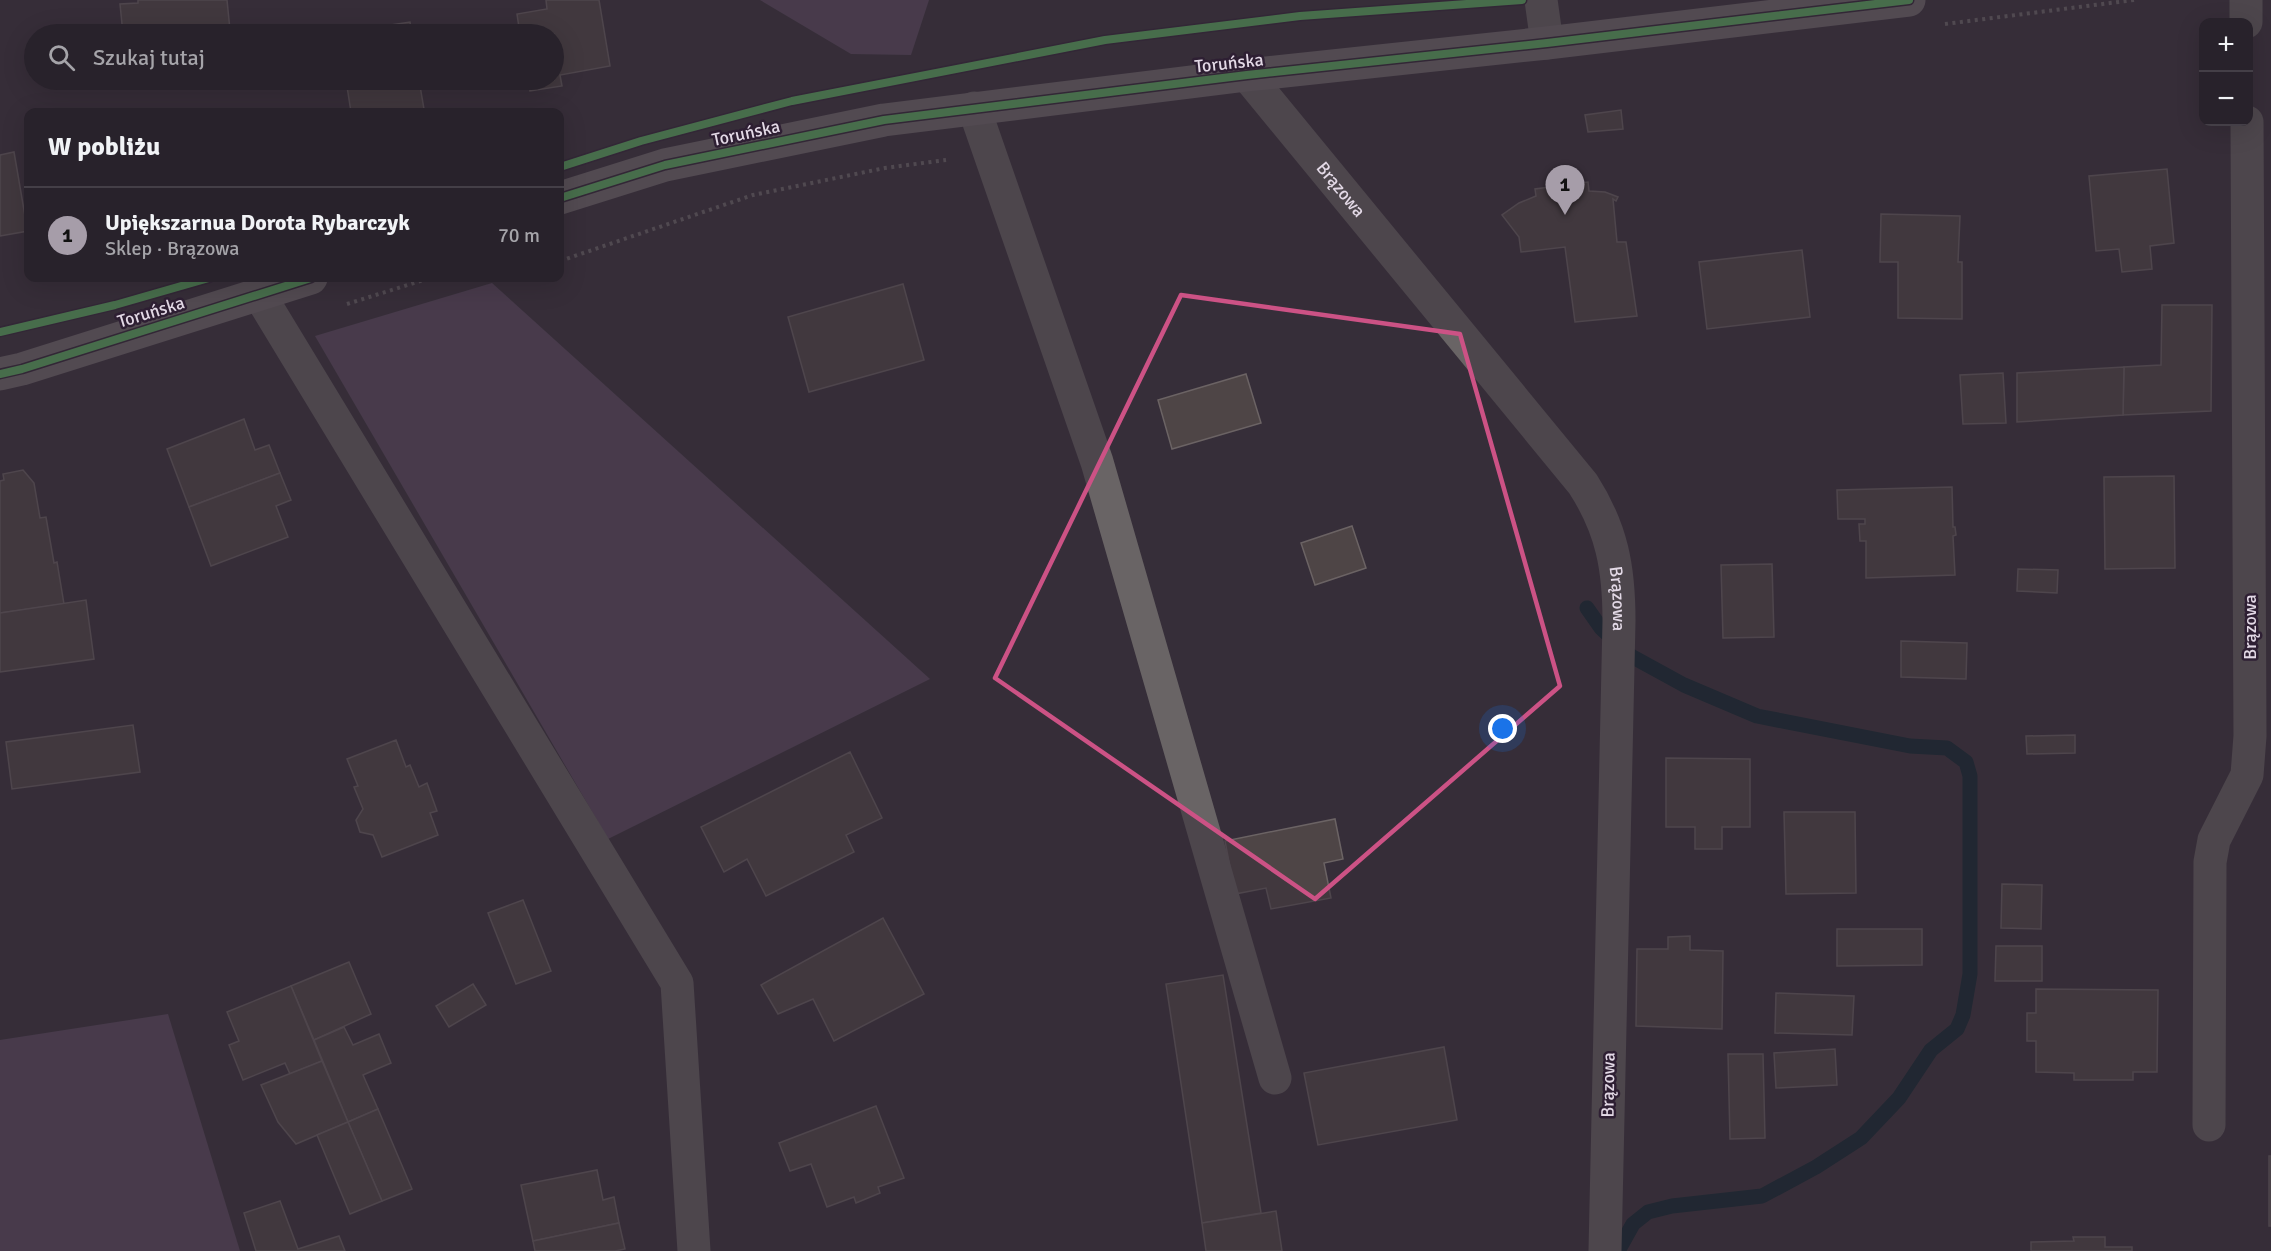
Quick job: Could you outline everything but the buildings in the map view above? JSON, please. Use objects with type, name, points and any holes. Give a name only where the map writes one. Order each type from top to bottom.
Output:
[{"type":"main road","name":"Toruńska","points":[[564,197],[665,165],[884,120],[1246,75],[1547,43],[1909,0]]},
{"type":"main road","name":"Toruńska","points":[[0,374],[298,282]]},
{"type":"street","points":[[1541,0],[1547,43]]},
{"type":"street","points":[[2246,0],[2246,18]]},
{"type":"street","name":"Brązowa","points":[[1246,75],[1583,484],[1599,509],[1615,560],[1619,621],[1605,1251]]},
{"type":"street","points":[[974,108],[1097,462],[1275,1078]]},
{"type":"street","name":"Brązowa","points":[[2209,1125],[2210,862],[2214,840],[2247,775],[2250,736],[2247,126]]},
{"type":"street","points":[[259,294],[677,983],[694,1251]]},
{"type":"highlighted area","points":[[1181,295],[1460,334],[1560,686],[1315,899],[995,678]]},
{"type":"shaded area","points":[[760,0],[929,0],[911,55],[851,54]]},
{"type":"shaded area","points":[[492,283],[930,679],[608,839],[315,336]]},
{"type":"shaded area","points":[[168,1014],[240,1251],[0,1251],[0,1040]]},
{"type":"waterway","points":[[1587,608],[1601,628],[1631,656],[1684,685],[1757,716],[1910,746],[1947,748],[1966,762],[1970,776],[1970,974],[1963,1015],[1957,1029],[1931,1050],[1899,1098],[1861,1138],[1816,1167],[1762,1196],[1672,1206],[1648,1212],[1633,1224],[1618,1251]]},
{"type":"cycle path","points":[[564,166],[641,141],[792,101],[1105,40],[1300,16],[1522,0]]},
{"type":"cycle path","points":[[564,197],[665,165],[884,120],[1247,75],[1547,43],[1909,0]]},
{"type":"cycle path","points":[[0,332],[115,305],[195,282]]},
{"type":"cycle path","points":[[0,374],[298,282]]},
{"type":"place","name":"Upiększarnua Dorota Rybarczyk","points":[[1565,215]]}]
